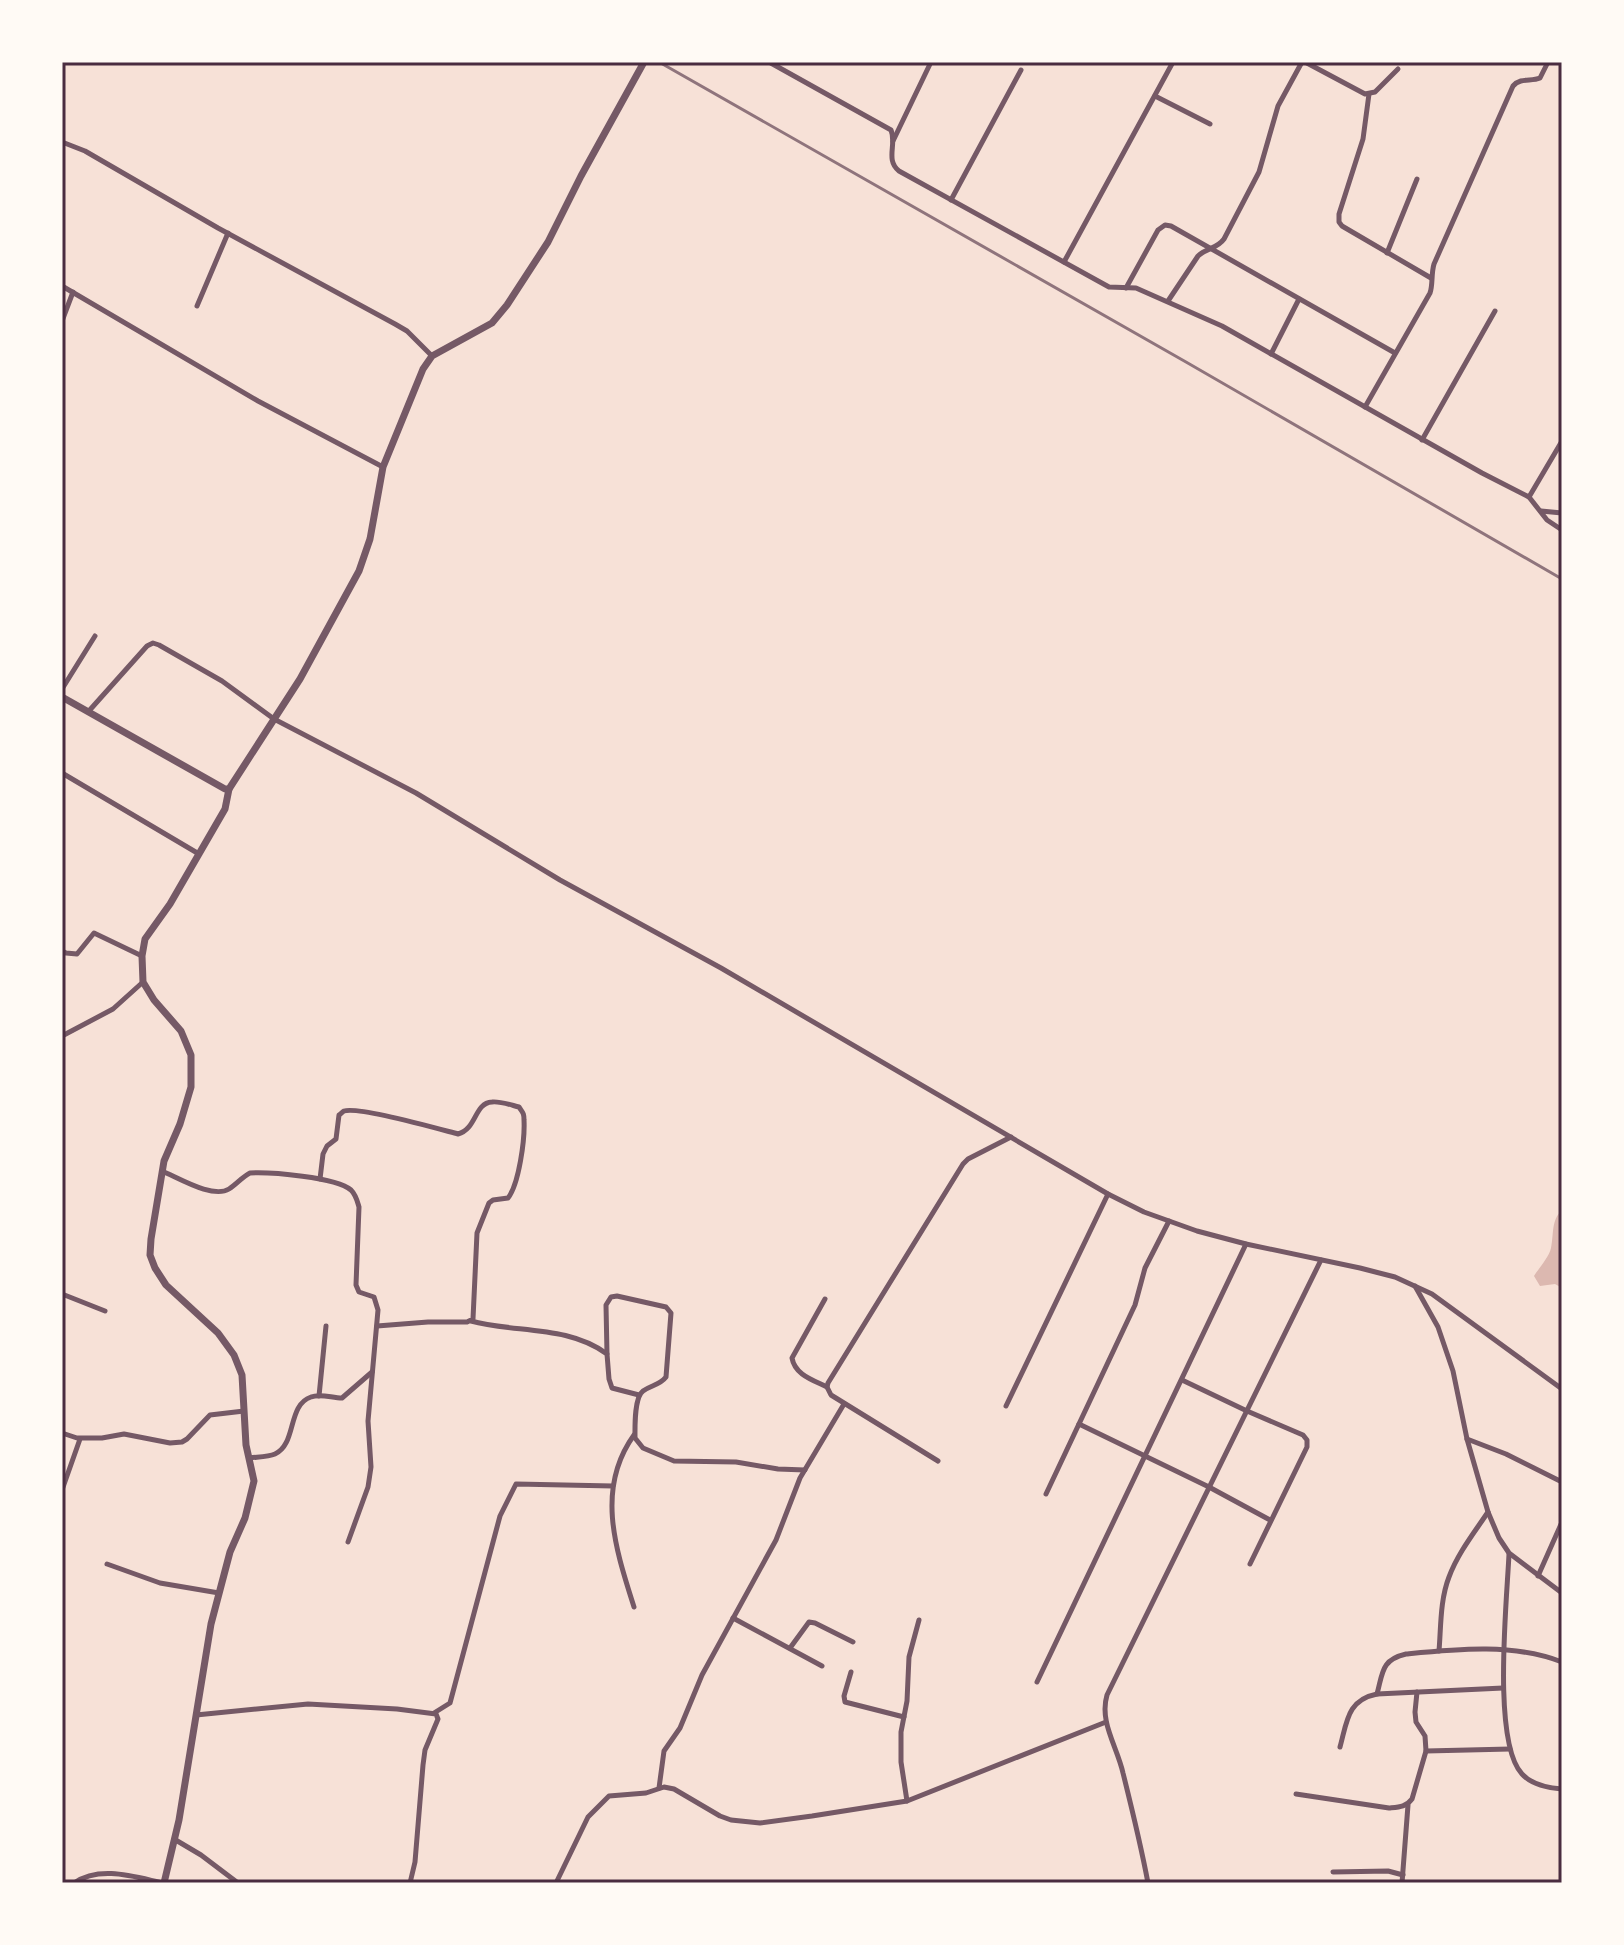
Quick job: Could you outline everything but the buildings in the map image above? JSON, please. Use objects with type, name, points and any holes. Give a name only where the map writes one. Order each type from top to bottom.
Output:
[{"type":"street","points":[[74,1883],[83,1877],[102,1874],[133,1876],[163,1883],[179,1820],[211,1624],[230,1552],[245,1518],[254,1481],[246,1445],[242,1375],[234,1355],[218,1333],[166,1285],[150,1255],[164,1161],[191,1087],[191,1055],[181,1031],[143,982],[145,939],[200,855],[225,809],[229,789],[300,679],[359,571],[370,539],[383,467],[423,369],[432,356],[492,323],[507,305],[548,242],[644,62]]},
{"type":"street","points":[[769,62],[891,130],[894,167],[1109,287],[1136,288],[1222,326],[1529,497],[1547,520],[1562,530]]},
{"type":"street","points":[[893,142],[931,62]]},
{"type":"street","points":[[1064,262],[1173,62]]},
{"type":"street","points":[[1168,301],[1198,256],[1221,244],[1224,239],[1259,172],[1278,106],[1303,62],[1360,93],[1369,94],[1375,92],[1398,69]]},
{"type":"street","points":[[1365,407],[1430,293],[1431,278],[1440,250],[1513,86],[1522,80],[1540,78],[1548,62]]},
{"type":"street","points":[[951,200],[1021,70]]},
{"type":"street","points":[[1369,94],[1363,139],[1339,222],[1431,278]]},
{"type":"street","points":[[1155,96],[1210,124]]},
{"type":"street","points":[[62,142],[85,151],[407,331],[432,356]]},
{"type":"street","points":[[1387,253],[1417,179]]},
{"type":"street","points":[[1126,288],[1158,230],[1162,226],[1171,226],[1395,353]]},
{"type":"street","points":[[197,306],[228,233]]},
{"type":"street","points":[[62,286],[258,401],[383,467]]},
{"type":"street","points":[[62,321],[73,292]]},
{"type":"street","points":[[1271,354],[1299,299]]},
{"type":"street","points":[[1422,440],[1495,311]]},
{"type":"street","points":[[1529,497],[1562,441]]},
{"type":"street","points":[[1540,511],[1562,513]]},
{"type":"street","points":[[62,689],[95,636]]},
{"type":"street","points":[[88,712],[147,646],[153,643],[159,645],[222,681],[274,719],[416,793],[560,880],[734,975],[1108,1194],[1144,1212],[1246,1244],[1395,1277],[1432,1294],[1562,1389]]},
{"type":"street","points":[[62,697],[229,789]]},
{"type":"street","points":[[62,773],[200,855]]},
{"type":"street","points":[[62,951],[77,954],[92,934],[97,933],[142,956]]},
{"type":"street","points":[[62,1036],[113,1009],[143,982]]},
{"type":"street","points":[[320,1179],[325,1150],[336,1139],[339,1115],[344,1111],[388,1116],[458,1134],[471,1127],[486,1103],[521,1109],[524,1118],[522,1142],[513,1191],[508,1198],[489,1203],[477,1233],[474,1316],[471,1321]]},
{"type":"street","points":[[827,1387],[963,1164],[1011,1137]]},
{"type":"street","points":[[162,1171],[212,1192],[229,1189],[250,1173],[320,1179],[340,1184],[353,1192],[357,1199],[356,1285],[359,1292],[374,1297],[378,1310],[368,1421],[370,1477],[348,1542]]},
{"type":"street","points":[[1006,1406],[1108,1194]]},
{"type":"street","points":[[1046,1494],[1135,1305],[1145,1268],[1169,1221]]},
{"type":"street","points":[[1037,1682],[1246,1244]]},
{"type":"street","points":[[1148,1883],[1122,1767],[1106,1722],[1104,1704],[1321,1260]]},
{"type":"street","points":[[1415,1286],[1438,1327],[1453,1371],[1467,1439],[1488,1512],[1499,1538],[1509,1553],[1562,1593]]},
{"type":"street","points":[[62,1294],[105,1311]]},
{"type":"street","points":[[639,1395],[612,1388],[609,1379],[606,1305],[611,1297],[661,1305],[671,1313],[665,1379],[639,1395],[637,1443],[674,1461],[736,1462],[805,1470]]},
{"type":"street","points":[[825,1299],[792,1358],[793,1366],[827,1387],[831,1395],[938,1461]]},
{"type":"street","points":[[377,1326],[471,1321],[494,1327],[570,1336],[607,1354]]},
{"type":"street","points":[[319,1396],[326,1326]]},
{"type":"street","points":[[250,1458],[275,1454],[281,1449],[301,1404],[311,1397],[347,1396],[372,1371]]},
{"type":"street","points":[[1182,1380],[1303,1435],[1307,1440],[1307,1447],[1250,1564]]},
{"type":"street","points":[[659,1789],[664,1751],[680,1728],[702,1675],[776,1540],[805,1470],[845,1403]]},
{"type":"street","points":[[62,1433],[80,1438],[131,1435],[170,1443],[182,1442],[210,1415],[244,1411]]},
{"type":"street","points":[[1079,1424],[1270,1520]]},
{"type":"street","points":[[634,1607],[615,1544],[612,1500],[613,1486],[626,1447],[635,1434]]},
{"type":"street","points":[[62,1490],[80,1438]]},
{"type":"street","points":[[1467,1439],[1506,1454],[1562,1482]]},
{"type":"street","points":[[196,1715],[308,1704],[434,1713],[450,1703],[500,1516],[516,1484],[613,1486]]},
{"type":"street","points":[[1439,1651],[1448,1579],[1459,1555],[1488,1512]]},
{"type":"street","points":[[1538,1576],[1562,1522]]},
{"type":"street","points":[[1509,1553],[1503,1688],[1510,1749],[1523,1775],[1534,1783],[1562,1789]]},
{"type":"street","points":[[107,1564],[160,1583],[219,1593]]},
{"type":"street","points":[[733,1618],[822,1666]]},
{"type":"street","points":[[907,1801],[901,1762],[901,1732],[907,1701],[909,1657],[919,1620]]},
{"type":"street","points":[[790,1648],[809,1622],[853,1642]]},
{"type":"street","points":[[1377,1694],[1384,1666],[1393,1657],[1406,1654],[1504,1650],[1531,1652],[1562,1662]]},
{"type":"street","points":[[851,1672],[845,1702],[904,1717]]},
{"type":"street","points":[[1340,1747],[1349,1714],[1366,1696],[1503,1688]]},
{"type":"street","points":[[1296,1794],[1389,1808],[1408,1804],[1426,1751],[1425,1736],[1416,1722],[1417,1692]]},
{"type":"street","points":[[410,1883],[415,1862],[425,1750],[438,1719],[434,1713]]},
{"type":"street","points":[[557,1883],[588,1817],[609,1796],[639,1794],[664,1787],[674,1789],[720,1816],[745,1822],[812,1816],[907,1801],[1106,1722]]},
{"type":"street","points":[[1426,1751],[1510,1749]]},
{"type":"street","points":[[1402,1883],[1408,1804]]},
{"type":"street","points":[[174,1839],[238,1883]]},
{"type":"street","points":[[1333,1872],[1388,1871],[1403,1875]]},
{"type":"shaded area","points":[[1562,1210],[1562,1288],[1555,1284],[1540,1286],[1534,1276],[1550,1251],[1554,1223]]},
{"type":"railway","points":[[659,62],[1562,579]]}]
